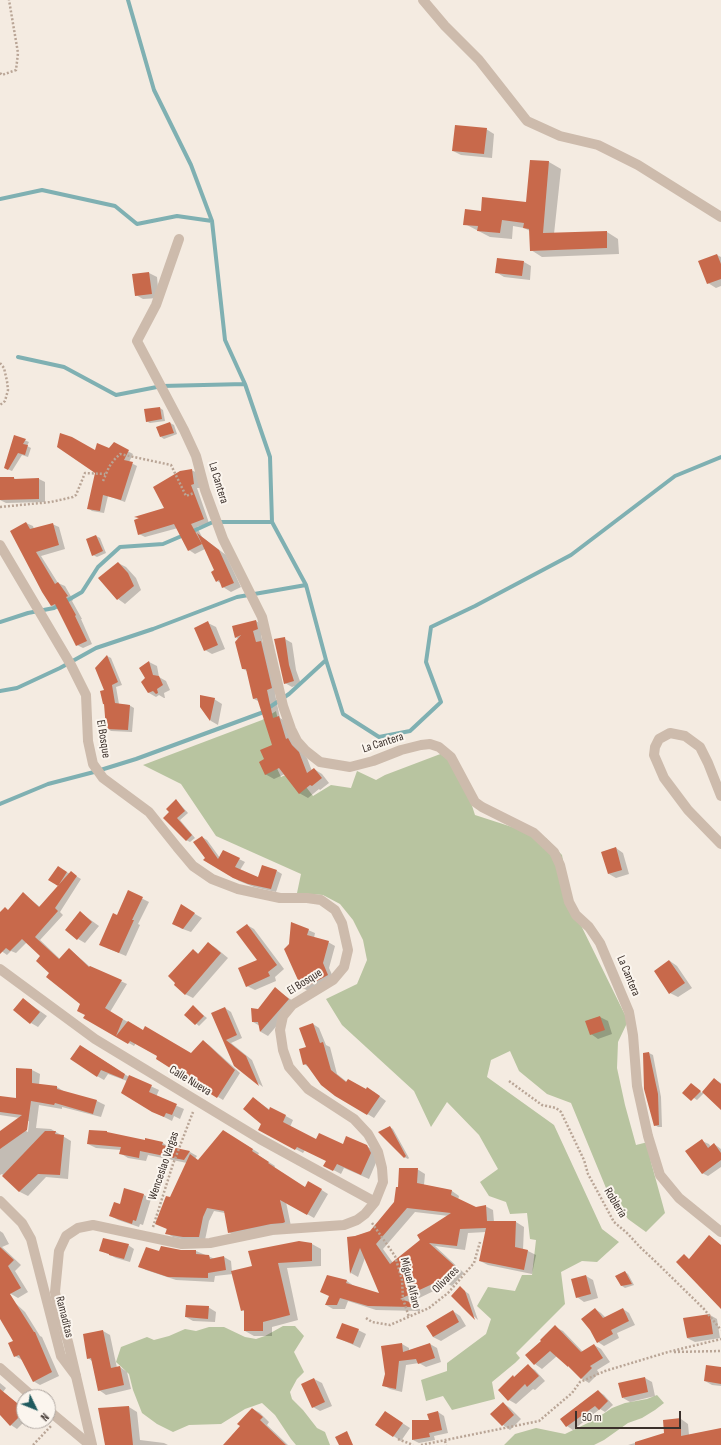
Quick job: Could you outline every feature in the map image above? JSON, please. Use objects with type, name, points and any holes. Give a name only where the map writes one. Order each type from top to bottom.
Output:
[{"type":"street","points":[[423,0],[445,26],[479,60],[527,121],[560,136],[598,145],[638,165],[721,217]]},
{"type":"street","name":"La Cantera","points":[[179,240],[156,305],[137,341],[196,456],[205,490],[223,540],[262,617],[283,706],[297,741],[306,751],[320,762],[350,767],[421,745],[430,744],[439,747],[451,758],[475,802],[482,808],[534,833],[554,852],[560,865],[569,902],[576,915],[589,927],[600,943],[629,1012],[633,1035],[633,1055],[637,1086],[648,1136],[660,1175],[679,1198],[721,1232]]},
{"type":"street","name":"El Bosque","points":[[0,545],[71,665],[86,695],[88,741],[93,764],[103,778],[149,812],[193,866],[212,878],[238,889],[280,898],[307,898],[321,900],[335,910],[342,923],[348,950],[344,967],[334,980],[292,1005],[283,1016],[280,1030],[283,1050],[289,1067],[308,1089],[354,1119],[368,1134],[378,1152],[382,1168],[383,1182],[375,1202],[366,1214],[357,1220],[344,1224],[272,1230],[210,1243],[182,1244],[93,1225],[78,1228],[66,1236],[59,1251],[55,1292],[59,1313],[76,1376]]},
{"type":"street","points":[[721,796],[700,747],[685,736],[678,734],[670,733],[659,740],[655,747],[654,756],[664,778],[688,810],[721,844]]},
{"type":"street","name":"Calle Nueva","points":[[0,969],[95,1039],[260,1139],[375,1202]]},
{"type":"street","name":"Ramaditas","points":[[0,1200],[22,1223],[31,1239],[61,1356],[76,1376],[91,1445]]},
{"type":"street","points":[[0,1368],[24,1389]]},
{"type":"street","points":[[58,1419],[91,1445]]},
{"type":"path","points":[[0,73],[2,75],[16,70],[18,53],[9,0]]},
{"type":"path","points":[[0,362],[4,368],[8,390],[5,401],[0,405]]},
{"type":"path","points":[[103,481],[105,474],[120,454],[171,465],[186,496],[205,490]]},
{"type":"path","points":[[0,508],[52,502],[74,497],[85,472],[105,474]]},
{"type":"path","name":"Roblería","points":[[509,1081],[542,1105],[556,1108],[561,1112],[584,1160],[588,1174],[614,1222],[704,1309],[721,1330]]},
{"type":"path","name":"Wenceslao Vargas","points":[[150,1238],[173,1164],[197,1101]]},
{"type":"path","name":"Miguel Alfaro","points":[[366,1214],[395,1256],[402,1280],[403,1299],[409,1317]]},
{"type":"path","name":"Olivares","points":[[366,1318],[372,1322],[390,1325],[428,1308],[448,1293],[474,1263],[480,1242]]},
{"type":"path","points":[[421,1445],[540,1421],[572,1393],[580,1382],[605,1371],[668,1352],[721,1339]]},
{"type":"path","points":[[668,1352],[721,1351]]},
{"type":"path","points":[[33,1445],[58,1419]]},
{"type":"path","points":[[398,1439],[413,1445]]},
{"type":"path","points":[[445,1440],[446,1445]]},
{"type":"green space","points":[[276,711],[278,720],[271,755],[281,777],[294,771],[313,796],[331,785],[351,788],[357,771],[376,780],[385,775],[443,753],[463,778],[475,815],[546,838],[562,855],[571,905],[628,1021],[618,1042],[617,1068],[636,1145],[648,1142],[651,1162],[665,1213],[646,1232],[628,1219],[606,1188],[571,1103],[547,1094],[519,1071],[510,1051],[491,1060],[487,1077],[554,1125],[602,1229],[619,1242],[597,1262],[582,1261],[561,1272],[565,1304],[516,1353],[520,1358],[492,1382],[495,1399],[452,1410],[443,1396],[426,1401],[421,1380],[447,1371],[447,1363],[486,1334],[491,1319],[477,1306],[488,1287],[515,1291],[522,1275],[532,1275],[536,1240],[530,1239],[527,1213],[510,1214],[506,1202],[489,1196],[480,1182],[498,1169],[479,1135],[447,1102],[431,1127],[414,1091],[342,1025],[326,999],[357,984],[367,960],[363,940],[353,920],[340,904],[323,895],[297,893],[301,874],[216,836],[181,784],[143,765],[262,720]]},
{"type":"green space","points":[[283,1326],[295,1326],[304,1336],[294,1352],[304,1372],[297,1379],[290,1392],[292,1399],[317,1428],[325,1432],[330,1445],[296,1445],[275,1415],[262,1403],[245,1409],[221,1424],[189,1425],[173,1432],[157,1424],[142,1413],[133,1390],[129,1374],[116,1362],[121,1347],[147,1337],[154,1340],[169,1336],[185,1329],[196,1331],[209,1327],[224,1327],[245,1337],[256,1339],[265,1336]]},
{"type":"green space","points":[[657,1395],[664,1403],[642,1418],[628,1423],[604,1440],[594,1445],[504,1445],[515,1434],[536,1428],[565,1434],[594,1420],[612,1408]]},
{"type":"building","points":[[455,125],[487,128],[484,154],[452,151]]},
{"type":"building","points":[[530,160],[549,161],[543,233],[607,231],[607,248],[530,251],[529,229],[523,228],[524,223],[502,220],[500,233],[477,231],[478,226],[463,225],[465,209],[481,211],[482,197],[526,202]]},
{"type":"building","points":[[717,254],[721,264],[721,279],[707,284],[698,261]]},
{"type":"building","points":[[497,258],[524,261],[522,276],[495,273]]},
{"type":"building","points":[[149,272],[152,294],[135,296],[132,274]]},
{"type":"building","points":[[160,407],[162,419],[146,422],[144,409]]},
{"type":"building","points":[[170,422],[174,433],[160,437],[156,427]]},
{"type":"building","points":[[60,433],[72,437],[95,450],[97,443],[109,448],[114,442],[129,450],[124,460],[133,462],[121,500],[103,495],[100,511],[87,509],[95,473],[57,447]]},
{"type":"building","points":[[14,435],[26,439],[23,444],[28,445],[25,455],[18,453],[8,470],[4,468]]},
{"type":"building","points":[[192,469],[194,484],[191,485],[204,519],[191,524],[202,544],[188,551],[174,524],[138,535],[134,520],[139,518],[134,517],[164,508],[153,487],[180,471]]},
{"type":"building","points":[[0,477],[14,477],[14,479],[39,478],[39,499],[0,500]]},
{"type":"building","points":[[26,522],[30,529],[53,523],[59,545],[36,552],[55,584],[58,582],[68,596],[66,597],[76,615],[75,616],[87,641],[76,646],[55,604],[51,606],[42,592],[10,531]]},
{"type":"building","points":[[197,533],[219,550],[234,583],[222,588],[219,580],[216,582],[211,572],[214,570]]},
{"type":"building","points":[[96,535],[103,551],[92,556],[86,539]]},
{"type":"building","points":[[118,562],[128,573],[134,586],[117,600],[98,578]]},
{"type":"building","points":[[256,620],[258,629],[253,631],[256,642],[261,641],[272,688],[267,690],[273,718],[279,716],[286,739],[288,738],[299,752],[307,773],[314,768],[322,778],[299,794],[279,768],[265,775],[259,762],[264,759],[260,750],[272,745],[257,698],[253,699],[246,669],[242,669],[235,642],[241,635],[235,638],[232,626]]},
{"type":"building","points":[[208,621],[218,645],[204,651],[194,628]]},
{"type":"building","points":[[285,637],[289,665],[294,681],[284,684],[274,639]]},
{"type":"building","points":[[107,655],[118,682],[112,685],[115,703],[130,705],[128,730],[106,729],[104,704],[100,691],[104,690],[95,668]]},
{"type":"building","points":[[149,661],[153,675],[159,676],[163,685],[157,689],[158,693],[156,694],[153,691],[148,693],[141,682],[145,678],[139,668]]},
{"type":"building","points":[[200,695],[215,698],[210,721],[200,707]]},
{"type":"building","points":[[176,799],[185,811],[177,818],[192,835],[186,841],[163,818],[169,812],[166,809]]},
{"type":"building","points":[[202,836],[218,859],[223,850],[240,858],[235,867],[258,877],[262,865],[277,870],[271,889],[248,884],[233,878],[203,860],[205,858],[193,842]]},
{"type":"building","points":[[616,847],[622,870],[608,874],[601,852]]},
{"type":"building","points":[[58,866],[67,872],[58,886],[48,880]]},
{"type":"building","points":[[71,871],[77,876],[55,908],[58,911],[35,937],[59,959],[69,948],[89,967],[90,966],[122,980],[105,1008],[123,1019],[116,1036],[128,1021],[143,1030],[145,1026],[191,1053],[203,1040],[235,1070],[217,1098],[156,1059],[157,1056],[130,1041],[128,1044],[83,1018],[85,1015],[77,1011],[80,1004],[46,977],[49,973],[36,961],[40,956],[22,939],[10,951],[6,948],[0,954],[0,912],[5,907],[8,910],[23,892],[39,907]]},
{"type":"building","points":[[128,890],[143,897],[119,953],[99,945],[113,913],[117,915]]},
{"type":"building","points":[[181,904],[195,913],[183,929],[172,924]]},
{"type":"building","points":[[80,911],[92,922],[77,940],[65,930]]},
{"type":"building","points":[[291,922],[309,929],[307,935],[329,941],[323,963],[328,975],[302,989],[284,949],[289,944]]},
{"type":"building","points":[[247,924],[277,965],[268,972],[270,976],[246,987],[238,968],[257,960],[236,932]]},
{"type":"building","points":[[208,942],[221,953],[185,995],[174,985],[175,983],[168,976],[193,949],[198,954]]},
{"type":"building","points":[[669,960],[685,983],[669,994],[654,971]]},
{"type":"building","points":[[275,987],[289,999],[260,1032],[258,1022],[252,1022],[251,1008],[258,1009]]},
{"type":"building","points":[[23,998],[40,1012],[30,1024],[13,1010]]},
{"type":"building","points":[[193,1005],[204,1016],[195,1025],[184,1015]]},
{"type":"building","points":[[225,1007],[237,1035],[226,1040],[246,1056],[259,1086],[234,1066],[211,1013]]},
{"type":"building","points":[[600,1016],[605,1030],[590,1035],[585,1021]]},
{"type":"building","points":[[313,1023],[320,1043],[323,1042],[331,1070],[346,1082],[348,1079],[366,1089],[367,1087],[380,1096],[367,1115],[335,1096],[321,1085],[306,1064],[303,1065],[299,1049],[306,1047],[299,1028]]},
{"type":"building","points":[[80,1045],[125,1074],[123,1079],[101,1070],[97,1077],[70,1059]]},
{"type":"building","points":[[649,1052],[658,1094],[659,1125],[654,1126],[644,1089],[643,1053]]},
{"type":"building","points":[[16,1068],[32,1069],[32,1083],[57,1086],[57,1089],[97,1100],[93,1114],[55,1103],[54,1105],[31,1101],[27,1130],[0,1149],[0,1131],[22,1115],[0,1112],[0,1096],[16,1098]]},
{"type":"building","points":[[129,1075],[152,1085],[149,1092],[177,1104],[172,1115],[166,1113],[164,1117],[152,1112],[121,1093]]},
{"type":"building","points":[[714,1078],[721,1084],[721,1110],[702,1092]]},
{"type":"building","points":[[691,1083],[701,1091],[691,1101],[682,1093]]},
{"type":"building","points":[[253,1097],[269,1110],[270,1107],[286,1115],[283,1122],[316,1139],[319,1133],[343,1144],[346,1136],[367,1145],[371,1153],[361,1175],[337,1164],[333,1171],[323,1166],[326,1161],[297,1147],[295,1150],[258,1130],[261,1124],[243,1109]]},
{"type":"building","points":[[390,1126],[406,1156],[404,1158],[378,1132]]},
{"type":"building","points":[[89,1130],[107,1131],[145,1140],[145,1138],[163,1142],[162,1145],[190,1151],[184,1160],[140,1151],[139,1158],[119,1154],[121,1147],[87,1144]]},
{"type":"building","points":[[223,1130],[253,1149],[252,1151],[269,1162],[268,1163],[305,1187],[308,1181],[322,1189],[307,1215],[280,1200],[285,1222],[283,1223],[228,1233],[224,1211],[207,1208],[203,1217],[199,1237],[183,1237],[165,1234],[167,1229],[155,1224],[166,1196],[170,1197],[190,1154],[198,1160]]},
{"type":"building","points":[[45,1131],[56,1131],[55,1134],[64,1135],[60,1175],[38,1174],[19,1192],[2,1176]]},
{"type":"building","points":[[702,1139],[708,1148],[714,1143],[721,1153],[721,1160],[702,1174],[685,1151]]},
{"type":"building","points":[[399,1168],[418,1168],[417,1183],[452,1190],[451,1195],[476,1207],[486,1205],[487,1221],[516,1221],[515,1247],[528,1250],[524,1270],[479,1261],[486,1228],[460,1229],[457,1246],[429,1243],[457,1268],[444,1282],[441,1280],[400,1299],[413,1303],[412,1307],[368,1306],[340,1298],[337,1305],[325,1305],[329,1296],[320,1292],[327,1275],[347,1280],[346,1283],[379,1293],[360,1248],[350,1274],[347,1237],[370,1231],[394,1202],[396,1187],[398,1187]],"holes":[[[407,1208],[451,1213],[417,1235],[420,1240],[390,1264],[376,1244]]]},
{"type":"building","points":[[124,1188],[144,1194],[136,1221],[133,1220],[132,1224],[109,1216],[114,1202],[120,1204]]},
{"type":"building","points":[[709,1235],[721,1245],[721,1309],[676,1262],[684,1254],[689,1259]]},
{"type":"building","points":[[103,1238],[129,1244],[124,1259],[99,1251]]},
{"type":"building","points":[[299,1241],[312,1243],[312,1261],[278,1263],[290,1315],[263,1322],[263,1331],[244,1331],[244,1310],[241,1311],[231,1271],[252,1266],[248,1251]]},
{"type":"building","points":[[161,1246],[181,1250],[196,1250],[196,1254],[209,1255],[210,1259],[224,1256],[226,1270],[208,1273],[208,1278],[168,1277],[138,1267],[146,1247],[159,1251]]},
{"type":"building","points":[[0,1247],[14,1260],[8,1266],[21,1288],[10,1294],[35,1332],[52,1372],[33,1382],[19,1355],[14,1357],[8,1343],[13,1341],[0,1319]]},
{"type":"building","points":[[625,1271],[632,1284],[621,1286],[615,1276]]},
{"type":"building","points":[[586,1275],[591,1294],[576,1298],[571,1279]]},
{"type":"building","points":[[460,1286],[465,1291],[475,1320],[451,1296]]},
{"type":"building","points":[[186,1305],[209,1306],[208,1319],[185,1317]]},
{"type":"building","points":[[595,1308],[603,1318],[623,1308],[629,1321],[611,1330],[613,1334],[597,1343],[590,1330],[581,1319]]},
{"type":"building","points":[[453,1310],[459,1322],[433,1337],[426,1326]]},
{"type":"building","points":[[710,1314],[713,1334],[687,1338],[683,1318]]},
{"type":"building","points":[[342,1323],[359,1329],[353,1344],[336,1338]]},
{"type":"building","points":[[555,1325],[581,1352],[594,1344],[603,1358],[590,1366],[592,1368],[581,1379],[550,1351],[534,1365],[525,1355],[541,1341],[540,1340]]},
{"type":"building","points":[[103,1330],[111,1368],[120,1366],[124,1385],[98,1391],[91,1358],[87,1359],[83,1334]]},
{"type":"building","points":[[402,1343],[403,1352],[430,1343],[435,1358],[418,1364],[416,1359],[399,1361],[396,1389],[382,1386],[385,1374],[381,1346]]},
{"type":"building","points":[[528,1364],[539,1376],[527,1387],[525,1384],[508,1401],[498,1390],[513,1375],[514,1377]]},
{"type":"building","points":[[706,1365],[721,1367],[721,1384],[704,1381]]},
{"type":"building","points":[[645,1377],[648,1392],[622,1398],[618,1383]]},
{"type":"building","points":[[314,1378],[325,1402],[312,1408],[301,1384]]},
{"type":"building","points":[[0,1389],[16,1402],[16,1420],[10,1426],[0,1415]]},
{"type":"building","points":[[598,1390],[608,1401],[599,1410],[595,1406],[566,1427],[560,1419]]},
{"type":"building","points":[[503,1402],[514,1415],[502,1426],[490,1414]]},
{"type":"building","points":[[129,1406],[133,1445],[105,1445],[98,1408]]},
{"type":"building","points":[[252,1408],[263,1417],[260,1420],[286,1445],[223,1445],[240,1426],[237,1424]]},
{"type":"building","points":[[385,1411],[403,1423],[393,1437],[375,1425]]},
{"type":"building","points":[[438,1411],[442,1430],[429,1433],[430,1437],[412,1440],[412,1420],[429,1420],[427,1414]]},
{"type":"building","points":[[681,1418],[681,1436],[721,1428],[721,1445],[635,1445],[635,1442],[664,1433],[663,1420]]},
{"type":"building","points":[[347,1431],[353,1445],[339,1445],[335,1437]]},
{"type":"waterway","points":[[128,0],[154,90],[191,165],[212,221],[225,340],[245,384],[270,457],[272,522],[306,585],[326,660],[343,714],[379,737],[410,731],[441,702],[426,662],[431,627],[475,606],[571,555],[675,476],[721,457]]},
{"type":"waterway","points":[[0,199],[42,190],[115,206],[137,224],[177,216],[212,221]]},
{"type":"waterway","points":[[18,357],[64,367],[116,395],[162,386],[245,384]]},
{"type":"waterway","points":[[191,532],[213,522],[272,522]]},
{"type":"waterway","points":[[0,622],[28,613],[54,608],[82,592],[98,567],[120,547],[163,544],[184,535]]},
{"type":"waterway","points":[[0,691],[17,688],[60,668],[96,648],[153,629],[237,597],[306,585]]},
{"type":"waterway","points":[[0,804],[48,784],[136,759],[261,713],[289,694],[326,660]]}]
